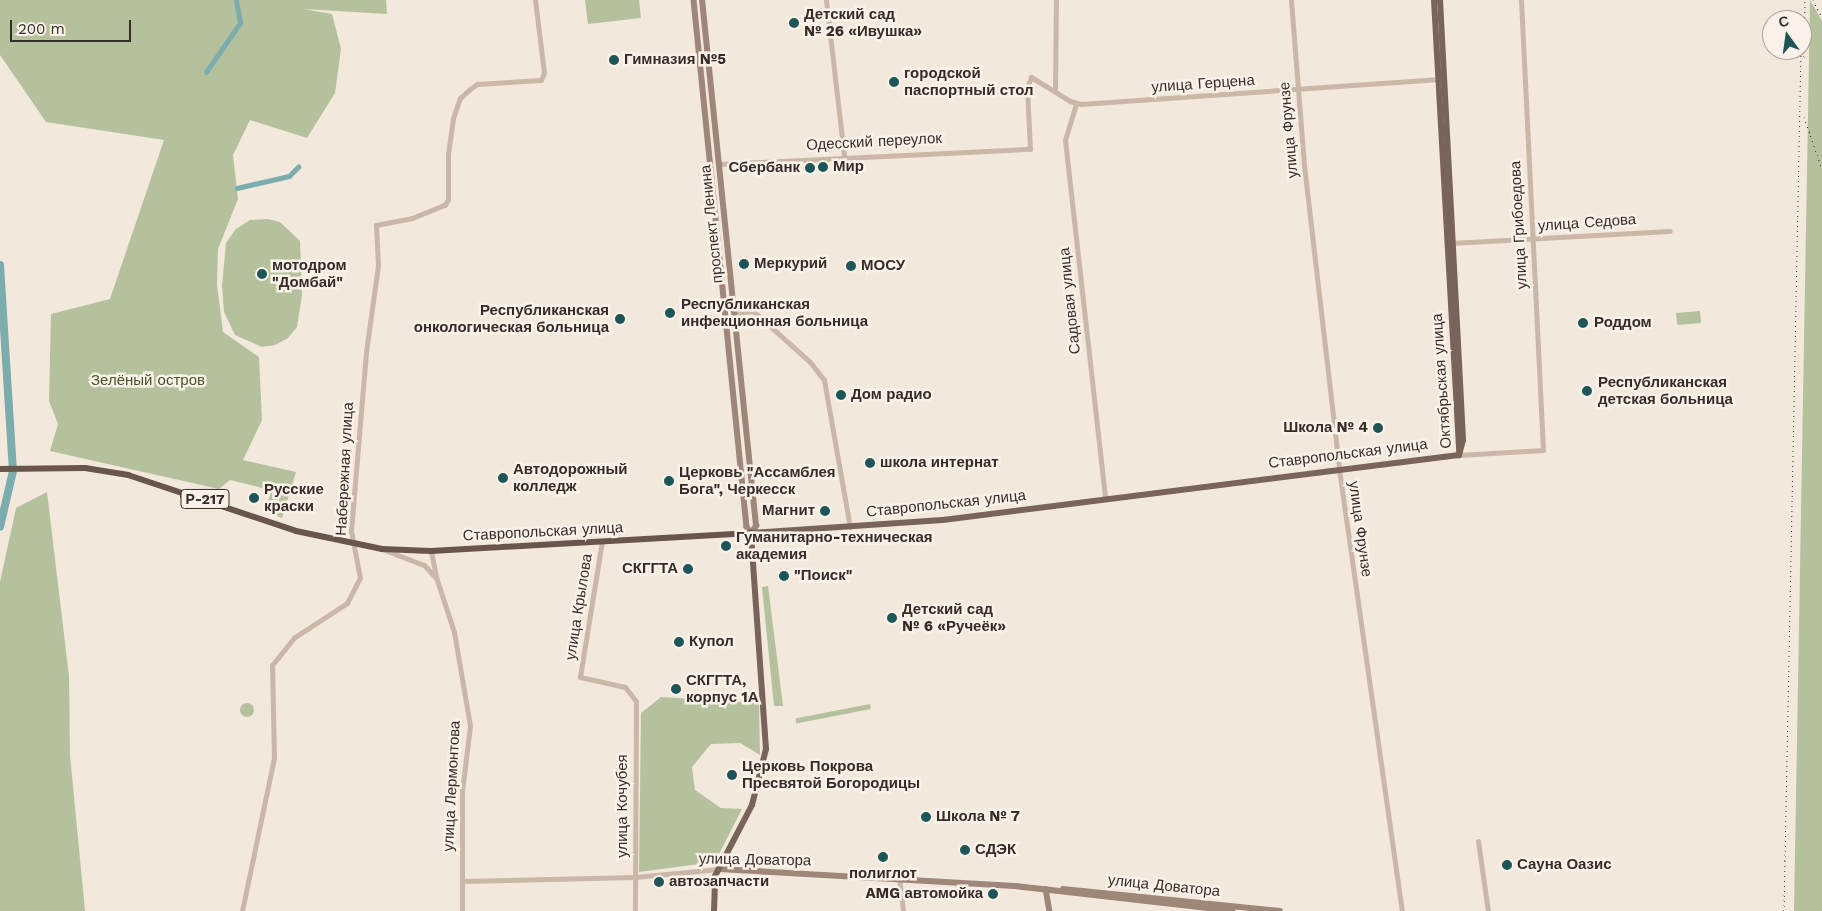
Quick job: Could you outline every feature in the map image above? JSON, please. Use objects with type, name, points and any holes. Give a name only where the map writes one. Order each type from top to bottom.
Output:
[{"type":"highway","name":"Р-217","points":[[0,469],[58,469],[143,483],[295,534],[351,545]]},
{"type":"highway","name":"Р-217","points":[[0,473],[58,469]]},
{"type":"highway","name":"Ставропольская улица","points":[[351,545],[382,549],[431,551],[751,533]]},
{"type":"main road","name":"проспект Ленина","points":[[694,0],[747,527],[751,533],[766,749],[752,805],[715,876],[714,911]]},
{"type":"main road","name":"проспект Ленина","points":[[702,0],[756,526],[751,533]]},
{"type":"main road","name":"Октябрьская улица","points":[[1434,0],[1441,79],[1459,455]]},
{"type":"main road","name":"Октябрьская улица","points":[[1440,0],[1441,79]]},
{"type":"main road","name":"Ставропольская улица","points":[[751,533],[943,520],[1105,497],[1459,455]]},
{"type":"main road","name":"улица Доватора","points":[[719,869],[899,878],[1046,889],[1280,911]]},
{"type":"main road","name":"улица Доватора","points":[[1046,889],[1234,911]]},
{"type":"main road","points":[[1046,889],[1050,911]]},
{"type":"street","name":"Набережная улица","points":[[242,911],[274,758],[272,665],[295,637],[341,609],[352,597],[360,578],[351,545],[351,531],[366,352],[378,266],[376,225],[412,218],[445,206],[448,200],[448,154],[453,118],[460,98],[470,89],[477,84],[540,80],[544,73],[535,0]]},
{"type":"street","points":[[826,0],[844,156]]},
{"type":"street","points":[[1056,0],[1054,90],[1076,104]]},
{"type":"street","name":"улица Фрунзе","points":[[1291,0],[1339,468],[1402,911]]},
{"type":"street","name":"улица Грибоедова","points":[[1522,0],[1543,450]]},
{"type":"street","name":"Одесский переулок","points":[[719,164],[844,156],[1030,149],[1027,88],[1031,77],[1054,90]]},
{"type":"street","name":"улица Герцена","points":[[1076,104],[1441,79]]},
{"type":"street","name":"Садовая улица","points":[[1076,104],[1065,140],[1105,497]]},
{"type":"street","name":"улица Седова","points":[[1450,243],[1670,231]]},
{"type":"street","points":[[734,313],[752,311],[810,362],[824,380],[850,527]]},
{"type":"street","name":"Ставропольская улица","points":[[1459,455],[1543,450]]},
{"type":"street","name":"улица Крылова","points":[[602,541],[580,676],[625,687],[636,701]]},
{"type":"street","points":[[382,549],[424,565],[436,577]]},
{"type":"street","name":"улица Лермонтова","points":[[431,551],[436,577],[454,632],[470,726],[462,791],[462,911]]},
{"type":"street","name":"улица Кочубея","points":[[635,911],[636,701]]},
{"type":"street","points":[[1478,841],[1488,911]]},
{"type":"street","name":"улица Доватора","points":[[462,881],[635,876],[719,869]]},
{"type":"street","points":[[899,878],[903,911]]},
{"type":"green space","name":"Зелёный остров","points":[[0,0],[386,0],[387,14],[304,9],[332,14],[341,49],[335,93],[307,138],[250,120],[233,155],[238,199],[218,249],[217,285],[223,332],[259,357],[262,420],[243,460],[296,472],[282,518],[265,512],[271,491],[255,486],[230,480],[219,489],[50,451],[58,424],[49,401],[51,314],[110,299],[164,140],[46,122],[0,55]]},
{"type":"green space","points":[[585,0],[639,0],[641,18],[588,24]]},
{"type":"green space","points":[[1810,0],[1822,21],[1822,911],[1794,911],[1809,60],[1812,60],[1812,10],[1810,10]]},
{"type":"green space","name":"мотодром \"Домбай\"","points":[[268,219],[280,222],[300,241],[302,295],[297,327],[288,338],[275,345],[262,347],[235,335],[224,312],[222,286],[226,243],[236,229],[250,220]]},
{"type":"green space","points":[[1700,311],[1701,323],[1677,325],[1676,313]]},
{"type":"green space","points":[[47,492],[69,676],[70,755],[85,911],[0,911],[0,582],[16,508]]},
{"type":"green space","points":[[768,586],[783,706],[774,706],[762,587]]},
{"type":"green space","points":[[661,697],[759,703],[760,755],[740,743],[711,744],[692,767],[695,790],[721,808],[742,809],[715,862],[639,872],[641,713]]},
{"type":"green space","points":[[247,703],[252,705],[254,710],[252,715],[247,717],[242,715],[240,710],[242,705]]},
{"type":"green space","points":[[870,704],[871,709],[796,723],[795,719]]},
{"type":"waterway","points":[[206,72],[240,23],[236,0]]},
{"type":"waterway","points":[[237,188],[289,176],[298,167]]},
{"type":"waterway","points":[[0,265],[13,471],[0,527]]},
{"type":"railway","points":[[1805,0],[1805,10]]},
{"type":"railway","points":[[1813,0],[1822,18]]},
{"type":"railway","points":[[1784,911],[1801,60]]},
{"type":"railway","points":[[1804,117],[1822,169]]},
{"type":"place","name":"Детский сад № 26 «Ивушка»","points":[[794,23]]},
{"type":"place","name":"Гимназия №5","points":[[614,60]]},
{"type":"place","name":"городской паспортный стол","points":[[894,82]]},
{"type":"place","name":"Мир","points":[[823,167]]},
{"type":"place","name":"Сбербанк","points":[[810,168]]},
{"type":"place","name":"Меркурий","points":[[744,264]]},
{"type":"place","name":"МОСУ","points":[[851,266]]},
{"type":"place","name":"мотодром \"Домбай\"","points":[[262,274]]},
{"type":"place","name":"Республиканская инфекционная больница","points":[[670,313]]},
{"type":"place","name":"Республиканская онкологическая больница","points":[[620,319]]},
{"type":"place","name":"Роддом","points":[[1583,323]]},
{"type":"place","name":"Республиканская детская больница","points":[[1587,391]]},
{"type":"place","name":"Дом радио","points":[[841,395]]},
{"type":"place","name":"Школа № 4","points":[[1378,428]]},
{"type":"place","name":"школа интернат","points":[[870,463]]},
{"type":"place","name":"Автодорожный колледж","points":[[503,478]]},
{"type":"place","name":"Церковь \"Ассамблея Бога\", Черкесск","points":[[669,481]]},
{"type":"place","name":"Русские краски","points":[[254,498]]},
{"type":"place","name":"Магнит","points":[[825,511]]},
{"type":"place","name":"Гуманитарно-техническая академия","points":[[726,546]]},
{"type":"place","name":"СКГГТА","points":[[688,569]]},
{"type":"place","name":"\"Поиск\"","points":[[784,576]]},
{"type":"place","name":"Детский сад № 6 «Ручеёк»","points":[[892,618]]},
{"type":"place","name":"Купол","points":[[679,642]]},
{"type":"place","name":"СКГГТА, корпус 1А","points":[[676,689]]},
{"type":"place","name":"Церковь Покрова Пресвятой Богородицы","points":[[732,775]]},
{"type":"place","name":"Школа № 7","points":[[926,817]]},
{"type":"place","name":"СДЭК","points":[[965,850]]},
{"type":"place","name":"полиглот","points":[[883,857]]},
{"type":"place","name":"Сауна Оазис","points":[[1507,865]]},
{"type":"place","name":"автозапчасти","points":[[659,882]]},
{"type":"place","name":"AMG автомойка","points":[[993,894]]}]
